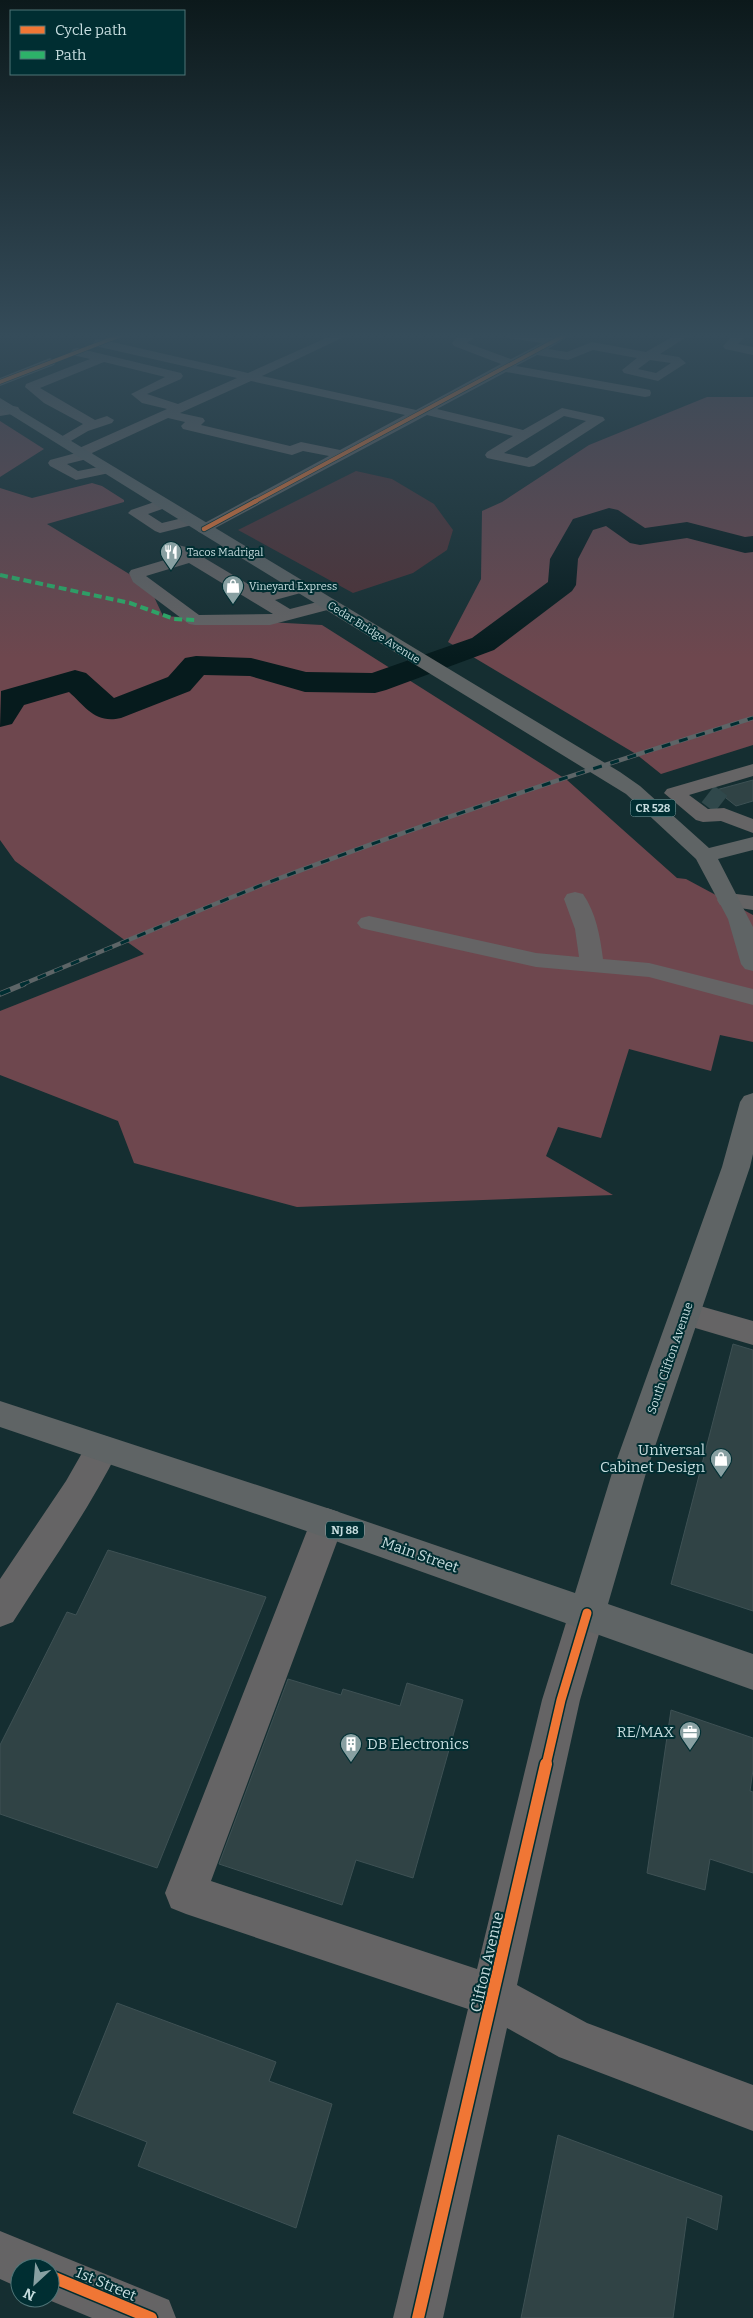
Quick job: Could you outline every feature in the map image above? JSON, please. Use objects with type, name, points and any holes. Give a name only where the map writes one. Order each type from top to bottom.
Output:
[{"type":"main road","name":"Cedar Bridge Avenue","points":[[66,442],[163,504],[596,766],[633,790],[657,812]]},
{"type":"main road","name":"CR 528","points":[[657,812],[705,856]]},
{"type":"main road","points":[[753,843],[705,856],[746,938],[753,964]]},
{"type":"main road","name":"South Clifton Avenue","points":[[587,1614],[629,1473],[686,1314],[744,1169],[753,1102]]},
{"type":"main road","name":"Main Street","points":[[0,1414],[327,1523],[753,1672]]},
{"type":"street","points":[[107,442],[56,463],[76,476],[109,469]]},
{"type":"street","points":[[255,442],[292,451],[301,446],[340,455]]},
{"type":"street","points":[[163,504],[138,511],[136,514],[160,528],[198,525],[364,442]]},
{"type":"street","points":[[513,442],[492,455],[529,463],[562,442]]},
{"type":"street","points":[[129,559],[171,548],[180,550],[287,615]]},
{"type":"street","points":[[191,557],[137,573],[139,579],[195,620],[270,620],[329,604]]},
{"type":"street","points":[[261,599],[302,587]]},
{"type":"street","points":[[705,801],[753,770]]},
{"type":"street","points":[[705,801],[753,827]]},
{"type":"street","points":[[657,812],[705,801],[753,804]]},
{"type":"street","points":[[574,899],[587,929],[592,964]]},
{"type":"street","points":[[728,900],[753,903]]},
{"type":"street","points":[[369,923],[536,960],[649,970],[753,997]]},
{"type":"street","points":[[686,1314],[753,1333]]},
{"type":"street","points":[[0,1610],[78,1490],[102,1449]]},
{"type":"street","points":[[327,1523],[186,1893],[493,1996],[575,2041],[753,2108]]},
{"type":"street","name":"Clifton Avenue","points":[[418,2318],[561,1700],[587,1614]]},
{"type":"street","name":"1st Street","points":[[60,2280],[151,2318]]},
{"type":"shaded area","points":[[0,442],[33,442],[44,449],[0,477]]},
{"type":"shaded area","points":[[596,442],[753,442],[753,745],[661,774],[636,754],[448,642],[481,579],[482,511],[502,502]]},
{"type":"shaded area","points":[[356,471],[392,479],[434,504],[453,530],[447,550],[413,573],[353,593],[238,530]]},
{"type":"shaded area","points":[[92,483],[102,486],[124,500],[124,502],[47,524],[149,586],[163,616],[322,625],[567,780],[677,878],[686,879],[753,915],[753,1042],[720,1035],[711,1071],[629,1049],[601,1138],[558,1127],[546,1156],[613,1195],[297,1207],[134,1163],[118,1121],[0,1075],[0,1011],[144,954],[15,861],[0,840],[0,488],[32,498]]},
{"type":"building","points":[[753,780],[753,801],[736,806],[716,790]]},
{"type":"building","points":[[733,1344],[753,1350],[753,1611],[671,1584]]},
{"type":"building","points":[[108,1550],[266,1597],[157,1868],[0,1814],[0,1745],[67,1612],[76,1615]]},
{"type":"building","name":"DB Electronics","points":[[288,1679],[341,1695],[343,1689],[400,1706],[407,1683],[463,1700],[413,1878],[356,1860],[342,1905],[219,1864]]},
{"type":"building","points":[[671,1710],[753,1738],[753,1770],[750,1791],[753,1792],[753,1873],[710,1859],[705,1890],[647,1873]]},
{"type":"building","points":[[117,2003],[276,2062],[269,2081],[332,2104],[296,2228],[138,2166],[147,2142],[73,2113]]},
{"type":"building","points":[[558,2135],[722,2196],[717,2230],[687,2217],[673,2318],[521,2318]]},
{"type":"waterway","points":[[0,717],[12,698],[75,680],[109,711],[179,684],[196,665],[251,667],[305,682],[375,683],[483,644],[562,585],[564,559],[582,525],[609,516],[640,537],[687,530],[745,545],[753,544]]},
{"type":"tunnel","points":[[708,794],[721,804]]},
{"type":"railway","points":[[21,985],[236,895],[327,860],[508,797],[753,718]]},
{"type":"railway","points":[[0,994],[24,984]]},
{"type":"marked path","points":[[0,575],[130,603],[174,619],[195,620]]},
{"type":"cycle path","points":[[204,529],[366,442]]},
{"type":"cycle path","points":[[418,2318],[561,1700],[587,1613]]},
{"type":"cycle path","points":[[60,2280],[151,2318]]},
{"type":"place","name":"Tacos Madrigal","points":[[171,571]]},
{"type":"place","name":"Vineyard Express","points":[[233,605]]},
{"type":"place","name":"Universal Cabinet Design","points":[[721,1478]]},
{"type":"place","name":"RE/MAX","points":[[690,1751]]},
{"type":"place","name":"DB Electronics","points":[[351,1763]]}]
